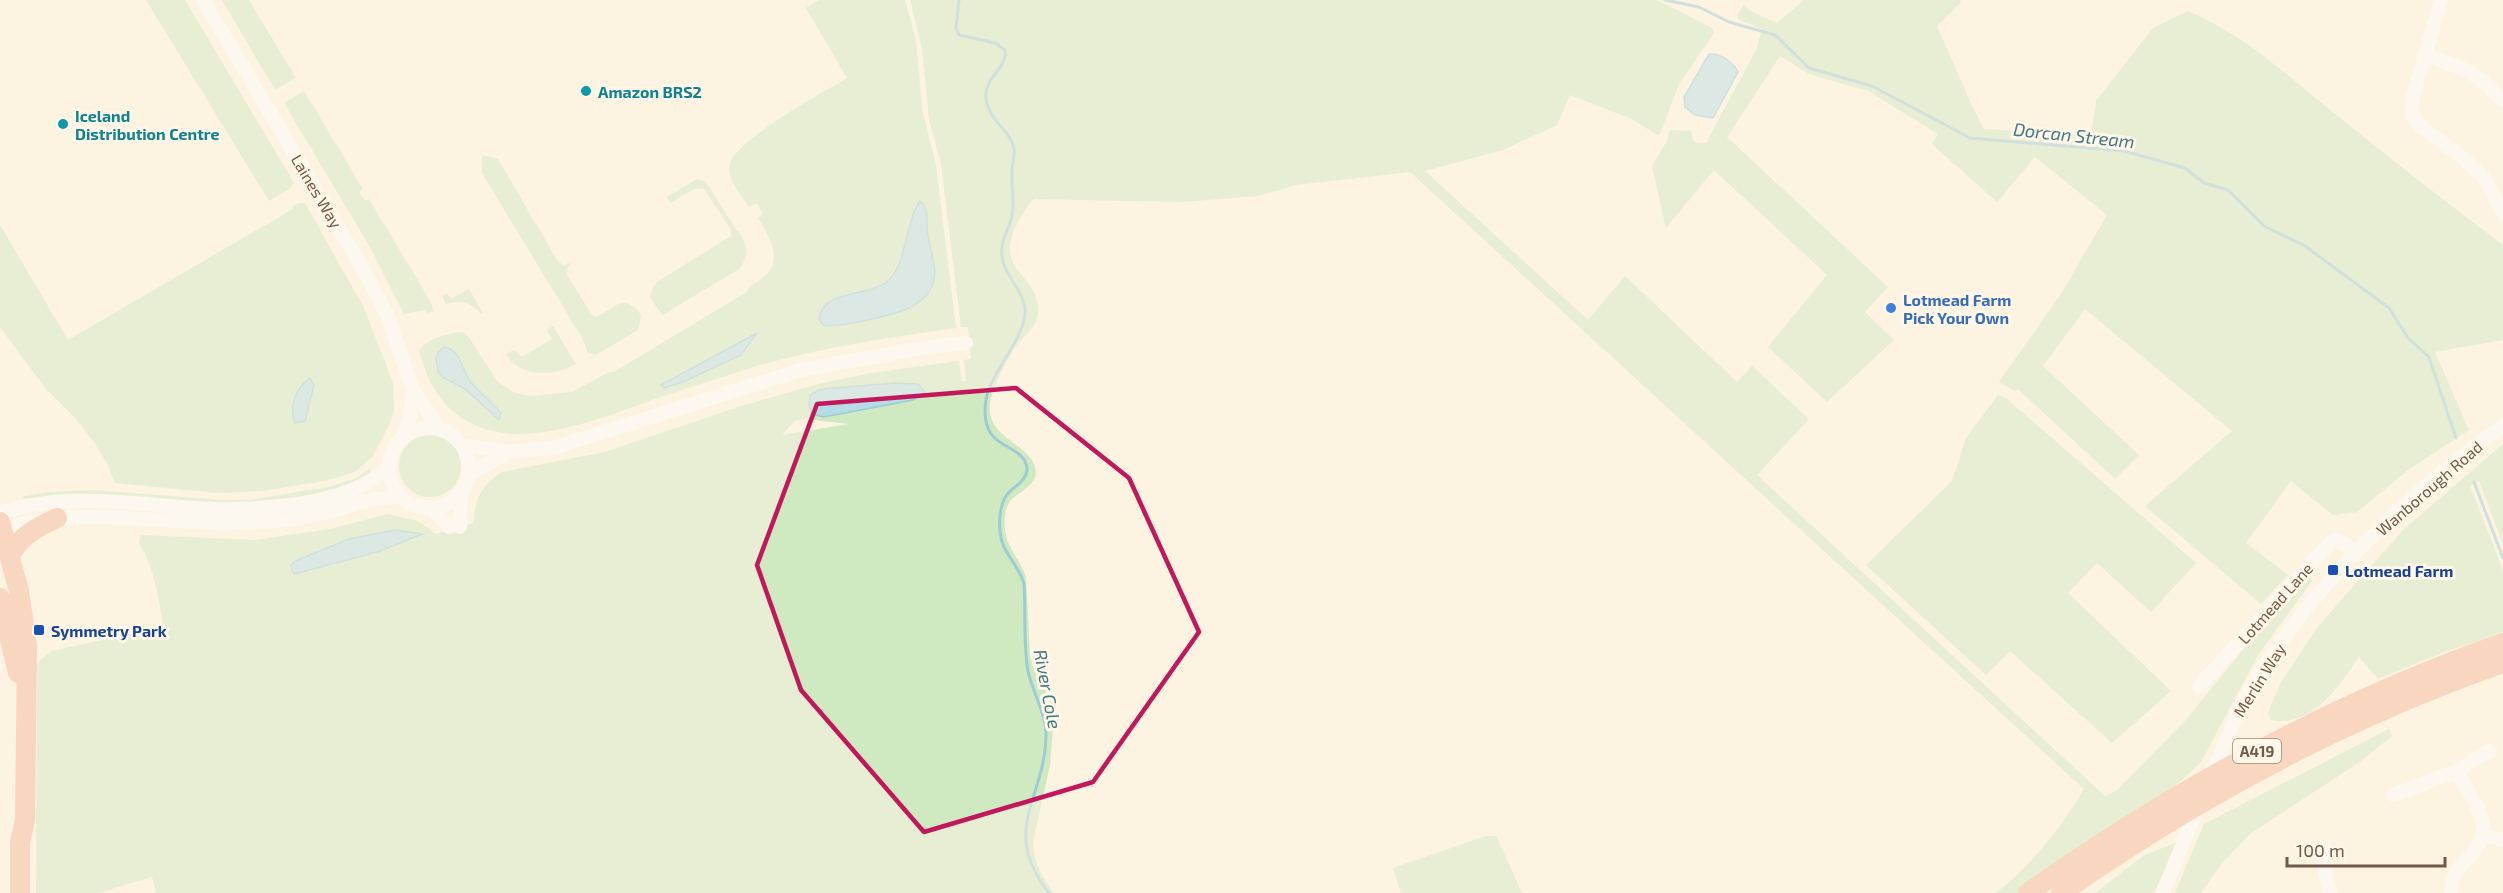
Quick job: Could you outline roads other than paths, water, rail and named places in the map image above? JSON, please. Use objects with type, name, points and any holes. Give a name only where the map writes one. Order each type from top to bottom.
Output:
[{"type":"highway","points":[[9,556],[26,534],[57,518]]},
{"type":"highway","points":[[0,523],[19,591],[25,630],[25,820],[30,841],[24,885]]},
{"type":"highway","points":[[0,598],[26,714]]},
{"type":"highway","name":"A419","points":[[2028,893],[2128,824],[2251,754],[2313,722],[2394,685],[2503,643]]},
{"type":"highway","name":"A419","points":[[2061,893],[2121,852],[2211,797],[2286,756],[2414,697],[2503,663]]},
{"type":"street","name":"Laines Way","points":[[203,0],[366,274],[388,317],[413,390],[441,430]]},
{"type":"street","points":[[2441,0],[2411,107],[2415,119],[2483,177],[2503,213]]},
{"type":"street","points":[[2424,55],[2471,72],[2488,84],[2503,101]]},
{"type":"street","points":[[462,445],[510,452],[573,443],[747,385],[801,370],[916,349],[966,343]]},
{"type":"street","name":"Laines Way","points":[[403,438],[410,416],[413,390]]},
{"type":"street","name":"Wanborough Road","points":[[2357,552],[2449,467],[2503,426]]},
{"type":"street","points":[[432,508],[454,527],[461,493],[469,474],[469,462],[462,445],[456,438],[441,430],[421,429],[403,438],[392,453],[390,466],[392,483],[402,497],[413,504],[432,508],[445,505],[461,493]]},
{"type":"street","points":[[469,474],[510,452]]},
{"type":"street","points":[[0,523],[23,506],[71,501],[219,509],[286,506],[326,499],[356,489],[376,478],[390,466]]},
{"type":"street","points":[[0,523],[107,515],[243,524],[292,519],[367,501],[402,497]]},
{"type":"street","name":"Lotmead Lane","points":[[2199,686],[2331,542],[2337,540],[2343,542],[2357,552]]},
{"type":"street","name":"Merlin Way","points":[[2163,893],[2228,732],[2254,683],[2274,652],[2357,552]]},
{"type":"street","points":[[2394,795],[2456,771],[2490,752]]},
{"type":"street","points":[[2451,893],[2452,879],[2457,868],[2475,850],[2483,835],[2481,817],[2456,771]]},
{"type":"street","points":[[2483,835],[2503,840]]},
{"type":"street","points":[[2324,848],[2324,868],[2330,893]]},
{"type":"water","points":[[1709,54],[1726,59],[1738,72],[1713,118],[1695,115],[1685,107],[1684,97]]},
{"type":"water","points":[[920,201],[925,207],[935,274],[928,293],[913,306],[902,311],[853,323],[823,325],[819,319],[828,303],[836,298],[877,287],[892,276],[902,256],[911,220]]},
{"type":"water","points":[[757,333],[741,355],[683,382],[664,388],[661,385]]},
{"type":"water","points":[[444,347],[454,352],[470,381],[501,413],[499,420],[465,389],[442,377],[438,371],[436,359],[438,352]]},
{"type":"water","points":[[310,378],[314,385],[305,421],[295,423],[293,404],[297,392]]},
{"type":"water","points":[[896,383],[918,384],[925,392],[913,400],[824,417],[812,414],[809,406],[810,395],[822,389]]},
{"type":"water","points":[[395,530],[422,534],[380,551],[295,574],[292,571],[291,565],[295,561],[349,539]]},
{"type":"waterway","name":"River Cole","points":[[959,0],[956,28],[959,35],[995,43],[1005,50],[1003,63],[986,90],[986,98],[991,113],[1009,136],[1014,149],[1013,210],[1002,245],[1002,256],[1006,270],[1021,295],[1025,309],[1024,320],[1015,343],[989,389],[985,417],[988,429],[994,438],[1018,453],[1024,459],[1027,468],[1025,477],[1009,493],[1002,504],[1000,527],[1003,546],[1024,584],[1028,671],[1045,724],[1044,755],[1026,831],[1027,850],[1034,870],[1049,893]]},
{"type":"waterway","name":"Dorcan Stream","points":[[1665,0],[1699,7],[1729,22],[1775,35],[1809,68],[1872,86],[1970,138],[2124,151],[2185,168],[2204,183],[2228,190],[2264,226],[2305,246],[2389,308],[2408,338],[2429,357],[2456,438]]},
{"type":"waterway","name":"Dorcan Stream","points":[[2474,482],[2503,558]]},
{"type":"place","name":"Amazon BRS2","points":[[586,91]]},
{"type":"place","name":"Iceland Distribution Centre","points":[[63,124]]},
{"type":"place","name":"Lotmead Farm Pick Your Own","points":[[1891,308]]},
{"type":"place","name":"Lotmead Farm","points":[[2333,570]]},
{"type":"place","name":"Symmetry Park","points":[[39,630]]}]
